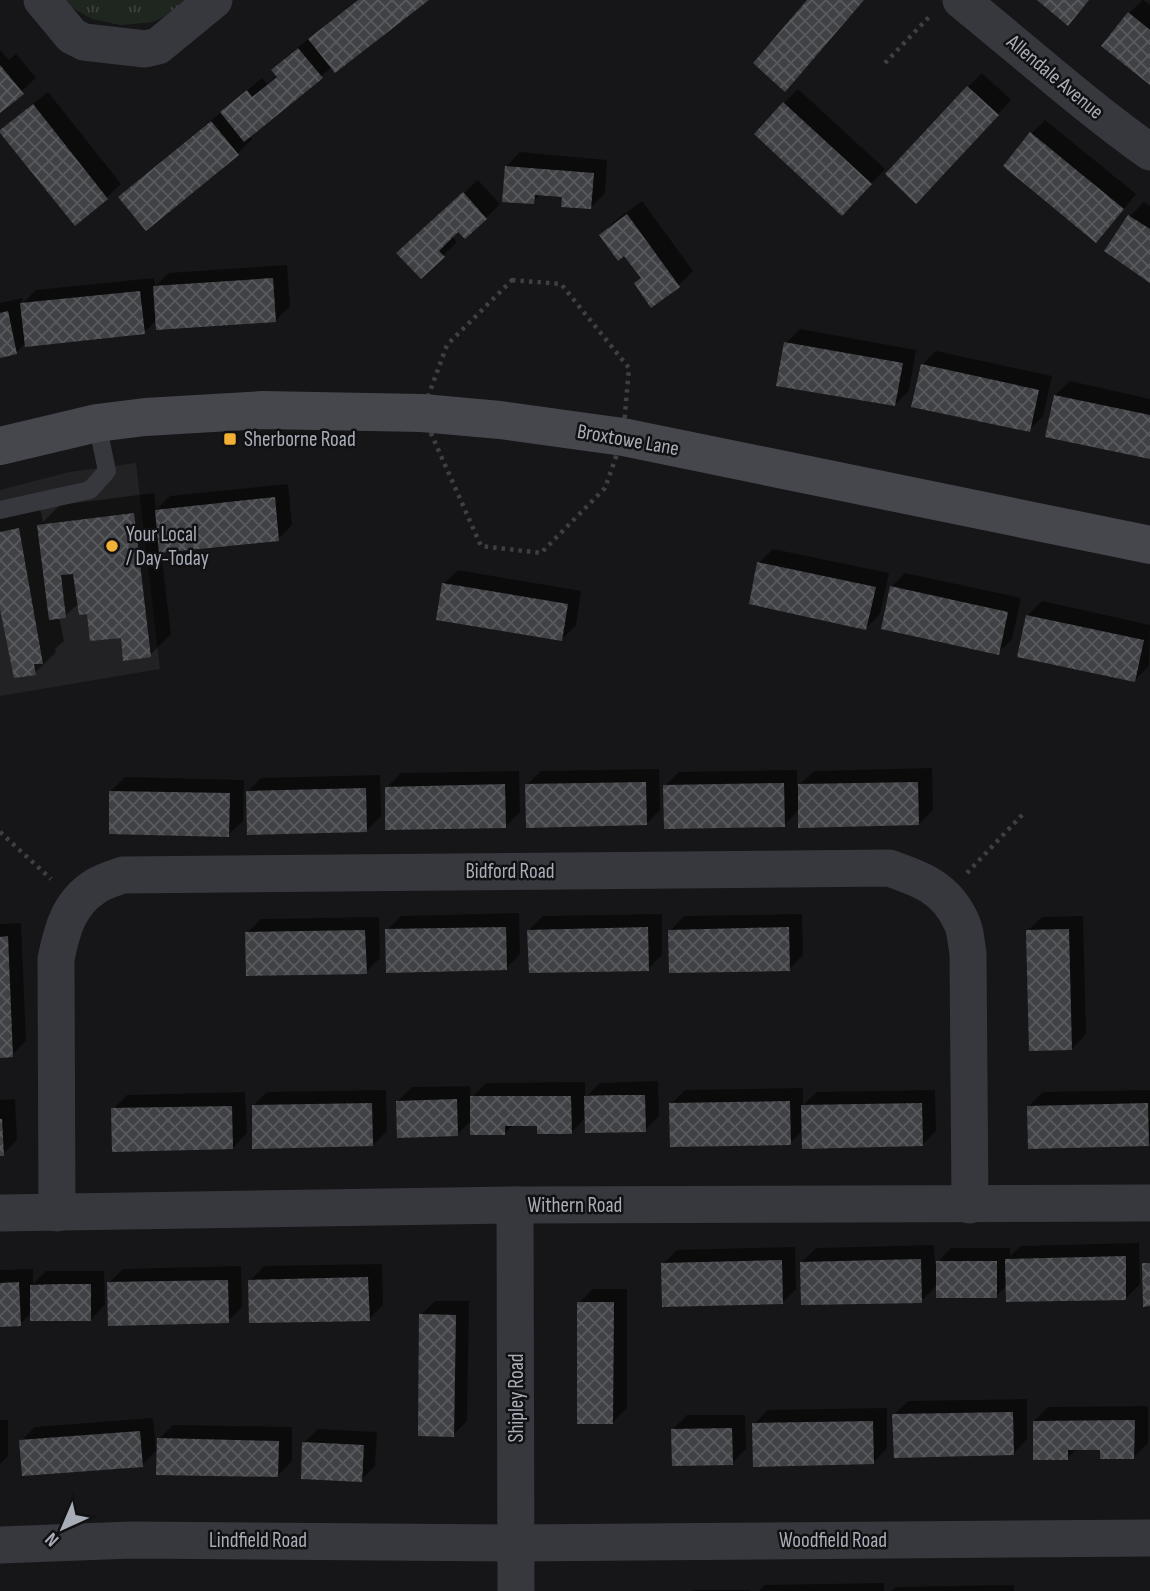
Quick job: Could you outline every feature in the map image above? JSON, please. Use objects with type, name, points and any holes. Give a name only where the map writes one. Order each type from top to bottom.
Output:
[{"type":"main road","name":"Broxtowe Lane","points":[[0,446],[97,423],[145,417],[263,410],[422,413],[500,420],[624,437],[1150,545]]},
{"type":"street","points":[[42,0],[72,36],[84,41],[145,49],[158,46],[214,0]]},
{"type":"street","name":"Allendale Avenue","points":[[949,5],[1022,49],[1104,119],[1150,152]]},
{"type":"street","name":"Bidford Road","points":[[57,1213],[56,958],[63,927],[77,903],[96,886],[123,874],[889,868],[921,879],[945,896],[962,922],[968,953],[970,1205]]},
{"type":"street","name":"Withern Road","points":[[0,1213],[516,1205],[1150,1203]]},
{"type":"street","name":"Shipley Road","points":[[516,1205],[516,1591]]},
{"type":"street","name":"Woodfield Road","points":[[516,1543],[1150,1538]]},
{"type":"street","name":"Lindfield Road","points":[[0,1545],[132,1540],[516,1543]]},
{"type":"lane","points":[[0,510],[90,491],[107,471],[97,423]]},
{"type":"path","points":[[885,64],[949,5]]},
{"type":"path","points":[[512,280],[561,284],[629,368],[624,437],[605,488],[541,553],[481,547],[422,413],[447,345],[512,280]]},
{"type":"path","points":[[945,896],[1024,813]]},
{"type":"path","points":[[0,832],[77,903]]},
{"type":"shaded area","points":[[136,463],[160,669],[0,696],[0,490],[69,472]]},
{"type":"green space","points":[[63,0],[191,0],[180,9],[153,22],[122,25],[92,19]]},
{"type":"building","points":[[358,0],[429,0],[335,73],[308,39]]},
{"type":"building","points":[[807,0],[864,0],[785,92],[753,63]]},
{"type":"building","points":[[1037,0],[1089,0],[1068,26]]},
{"type":"building","points":[[1128,12],[1150,30],[1150,85],[1101,46]]},
{"type":"building","points":[[298,48],[323,78],[244,142],[220,112],[247,90],[252,97],[277,77],[271,70]]},
{"type":"building","points":[[0,65],[24,94],[0,113]]},
{"type":"building","points":[[967,86],[999,115],[916,204],[885,174]]},
{"type":"building","points":[[783,102],[872,184],[842,216],[754,134]]},
{"type":"building","points":[[33,104],[108,199],[75,226],[0,133],[0,130]]},
{"type":"building","points":[[211,121],[239,155],[146,231],[118,197]]},
{"type":"building","points":[[1030,132],[1124,209],[1096,243],[1003,166]]},
{"type":"building","points":[[505,166],[594,173],[591,209],[561,207],[562,197],[535,195],[534,204],[502,202]]},
{"type":"building","points":[[463,192],[487,219],[465,239],[458,232],[439,251],[445,257],[421,279],[396,253]]},
{"type":"building","points":[[627,214],[680,287],[651,308],[634,283],[641,278],[624,256],[618,261],[599,235]]},
{"type":"building","points":[[1128,215],[1150,229],[1150,283],[1104,251]]},
{"type":"building","points":[[273,278],[276,322],[156,330],[153,286]]},
{"type":"building","points":[[140,291],[145,334],[25,347],[20,303]]},
{"type":"building","points":[[8,311],[17,354],[0,358],[0,313]]},
{"type":"building","points":[[784,342],[903,363],[895,406],[776,386]]},
{"type":"building","points":[[921,364],[1039,390],[1030,432],[911,407]]},
{"type":"building","points":[[1054,395],[1150,415],[1150,459],[1045,437]]},
{"type":"building","points":[[275,497],[279,541],[159,553],[155,510]]},
{"type":"building","points":[[134,513],[151,657],[123,661],[121,638],[90,641],[87,614],[79,615],[73,574],[61,575],[66,618],[49,620],[37,525]]},
{"type":"building","points":[[19,528],[43,664],[34,664],[36,675],[14,678],[0,609],[0,532]]},
{"type":"building","points":[[757,562],[876,587],[866,630],[749,604]]},
{"type":"building","points":[[442,583],[568,604],[562,641],[436,620]]},
{"type":"building","points":[[890,586],[1008,612],[999,655],[881,629]]},
{"type":"building","points":[[1026,615],[1144,640],[1135,682],[1017,657]]},
{"type":"building","points":[[646,782],[647,825],[526,828],[525,784]]},
{"type":"building","points":[[918,782],[919,825],[798,828],[798,784]]},
{"type":"building","points":[[784,783],[785,827],[664,829],[663,785]]},
{"type":"building","points":[[505,784],[506,828],[385,830],[385,787]]},
{"type":"building","points":[[366,788],[367,832],[247,835],[246,791]]},
{"type":"building","points":[[109,791],[230,793],[229,837],[109,834]]},
{"type":"building","points":[[506,927],[507,970],[386,973],[385,929]]},
{"type":"building","points":[[648,927],[649,971],[529,973],[527,930]]},
{"type":"building","points":[[789,927],[790,971],[669,973],[668,930]]},
{"type":"building","points":[[1069,929],[1072,1050],[1029,1051],[1026,930]]},
{"type":"building","points":[[365,930],[367,974],[246,976],[245,932]]},
{"type":"building","points":[[8,936],[13,1057],[0,1058],[0,937]]},
{"type":"building","points":[[645,1095],[646,1132],[585,1133],[584,1096]]},
{"type":"building","points":[[470,1096],[571,1096],[572,1134],[537,1134],[537,1126],[505,1126],[505,1135],[470,1135]]},
{"type":"building","points":[[457,1099],[458,1136],[397,1138],[396,1101]]},
{"type":"building","points":[[790,1101],[791,1145],[670,1147],[669,1103]]},
{"type":"building","points":[[372,1103],[373,1146],[252,1149],[252,1105]]},
{"type":"building","points":[[922,1103],[923,1146],[802,1149],[801,1105]]},
{"type":"building","points":[[1148,1103],[1149,1146],[1028,1149],[1027,1106]]},
{"type":"building","points":[[232,1106],[233,1149],[112,1152],[111,1108]]},
{"type":"building","points":[[2,1119],[4,1156],[0,1156]]},
{"type":"building","points":[[1126,1256],[1126,1300],[1006,1302],[1005,1259]]},
{"type":"building","points":[[921,1259],[922,1303],[801,1305],[800,1262]]},
{"type":"building","points":[[782,1260],[783,1304],[662,1307],[661,1263]]},
{"type":"building","points":[[936,1261],[997,1261],[997,1298],[936,1298]]},
{"type":"building","points":[[1142,1263],[1150,1263],[1150,1306],[1143,1307]]},
{"type":"building","points":[[368,1277],[370,1321],[249,1323],[248,1280]]},
{"type":"building","points":[[228,1280],[229,1323],[108,1326],[107,1282]]},
{"type":"building","points":[[19,1282],[21,1326],[0,1327],[0,1283]]},
{"type":"building","points":[[91,1284],[91,1321],[30,1321],[30,1285]]},
{"type":"building","points":[[577,1302],[614,1302],[613,1424],[577,1424]]},
{"type":"building","points":[[419,1314],[456,1315],[454,1437],[418,1436]]},
{"type":"building","points":[[1013,1412],[1014,1455],[894,1458],[892,1414]]},
{"type":"building","points":[[1135,1420],[1134,1459],[1100,1459],[1100,1450],[1068,1450],[1068,1460],[1033,1460],[1033,1421]]},
{"type":"building","points":[[873,1421],[874,1464],[753,1467],[752,1423]]},
{"type":"building","points":[[732,1428],[733,1465],[672,1466],[671,1429]]},
{"type":"building","points":[[140,1431],[143,1467],[22,1476],[19,1440]]},
{"type":"building","points":[[157,1438],[279,1441],[278,1477],[156,1475]]},
{"type":"building","points":[[302,1442],[364,1445],[362,1482],[301,1479]]},
{"type":"place","name":"Sherborne Road","points":[[230,439]]},
{"type":"place","name":"Your Local / Day-Today","points":[[112,546]]}]
